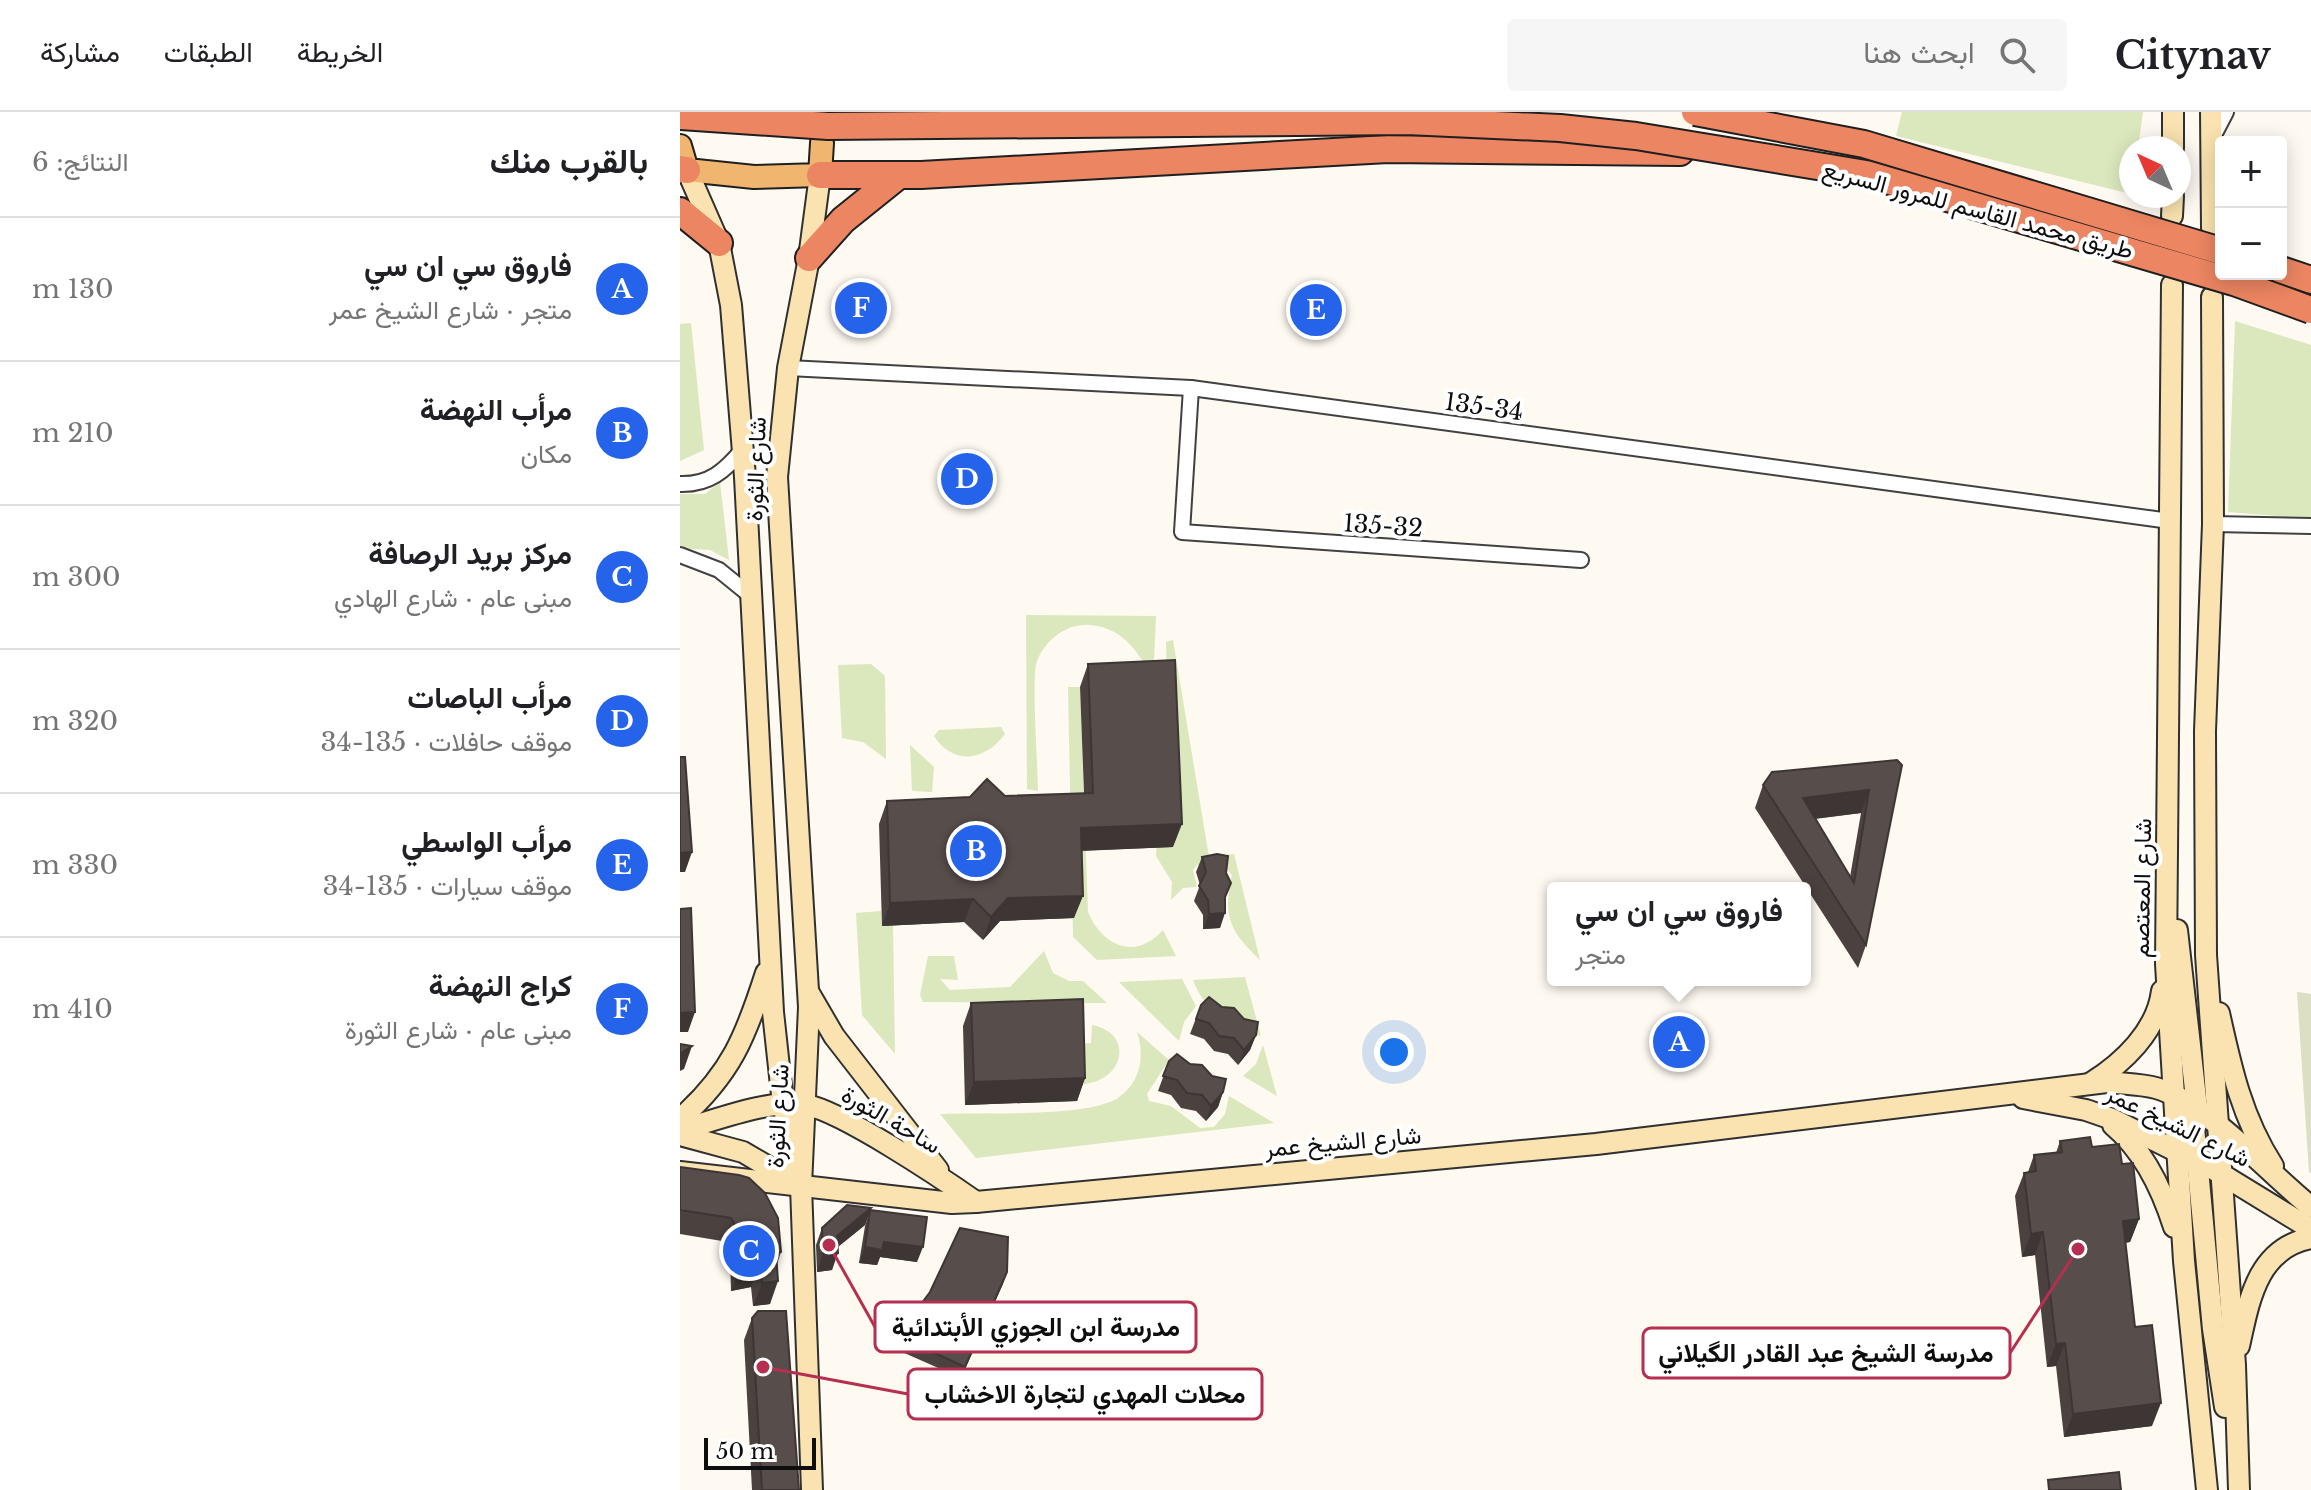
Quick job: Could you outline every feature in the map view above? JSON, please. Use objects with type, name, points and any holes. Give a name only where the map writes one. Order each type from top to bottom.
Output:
[{"type":"highway","name":"طريق محمد القاسم للمرور السريع","points":[[1705,112],[1864,144],[2215,240]]},
{"type":"highway","name":"طريق محمد القاسم للمرور السريع","points":[[680,116],[828,126],[1407,121],[1598,131],[1866,174],[2234,282],[2311,310]]},
{"type":"highway","points":[[820,175],[899,175],[1155,163],[1283,152],[1429,149],[1760,155]]},
{"type":"highway","points":[[809,258],[843,220],[899,175]]},
{"type":"highway","points":[[680,211],[719,243]]},
{"type":"highway","points":[[2287,272],[2311,280]]},
{"type":"main road","points":[[2211,112],[2215,215]]},
{"type":"main road","points":[[2172,114],[2173,136]]},
{"type":"main road","name":"شارع الثورة","points":[[801,1186],[808,993],[777,477],[788,368],[809,258],[822,143]]},
{"type":"main road","points":[[682,162],[754,177],[820,175]]},
{"type":"main road","name":"شارع الثورة","points":[[682,162],[719,243],[731,305],[743,449],[770,962],[783,1104],[801,1186]]},
{"type":"main road","name":"شارع المعتصم","points":[[2172,285],[2166,964],[2173,1094]]},
{"type":"main road","points":[[2212,297],[2213,524],[2205,731],[2206,955],[2197,1123],[2213,1329],[2238,1490]]},
{"type":"main road","points":[[2168,862],[2197,1123],[2210,1159],[2220,1172],[2235,1365],[2238,1490]]},
{"type":"main road","points":[[2206,955],[2235,1086],[2260,1145],[2292,1192]]},
{"type":"main road","points":[[680,1119],[713,1085],[745,1039],[770,962]]},
{"type":"main road","points":[[2090,1084],[2126,1056],[2152,1023],[2161,1000],[2166,964]]},
{"type":"main road","points":[[808,993],[834,1036],[949,1183]]},
{"type":"main road","name":"شارع الشيخ عمر","points":[[680,1172],[952,1203],[976,1202],[1596,1144],[2090,1084],[2154,1087],[2173,1094],[2197,1123],[2311,1207]]},
{"type":"main road","name":"شارع الشيخ عمر","points":[[2011,1096],[2107,1117],[2220,1172],[2311,1229]]},
{"type":"main road","name":"ساحة الثورة","points":[[680,1132],[783,1104],[806,1104],[836,1117],[976,1202]]},
{"type":"main road","points":[[2107,1117],[2197,1123]]},
{"type":"main road","points":[[2107,1117],[2139,1153],[2158,1183],[2184,1261]]},
{"type":"main road","points":[[2197,1123],[2177,1152],[2184,1261],[2207,1490]]},
{"type":"main road","points":[[680,1132],[743,1152],[801,1186],[812,1490]]},
{"type":"main road","points":[[2235,1365],[2252,1290],[2265,1266],[2279,1251],[2311,1238]]},
{"type":"street","points":[[2212,141],[2226,112]]},
{"type":"street","name":"135-34","points":[[788,368],[1191,388],[2170,521]]},
{"type":"street","name":"135-32","points":[[1191,388],[1182,532],[1581,560]]},
{"type":"street","points":[[680,484],[694,485],[712,478],[743,449]]},
{"type":"street","points":[[2213,524],[2311,526]]},
{"type":"street","points":[[680,555],[719,570],[751,596]]},
{"type":"green space","points":[[1902,112],[2143,112],[2140,136],[2119,136],[2119,191],[1896,136]]},
{"type":"green space","points":[[2235,321],[2311,345],[2311,519],[2228,512]]},
{"type":"green space","points":[[691,323],[704,450],[680,461],[680,324]]},
{"type":"green space","points":[[720,482],[729,560],[710,550],[680,548],[680,494],[705,494]]},
{"type":"green space","points":[[1026,615],[1156,616],[1154,662],[1143,662],[1127,642],[1099,626],[1073,627],[1058,634],[1045,646],[1035,670],[1038,791],[1027,789]]},
{"type":"green space","points":[[1173,640],[1209,857],[1234,854],[1260,960],[1242,941],[1231,923],[1228,902],[1232,875],[1225,867],[1197,865],[1193,870],[1197,887],[1183,888],[1171,900],[1172,882],[1156,856],[1167,683],[1166,642]]},
{"type":"green space","points":[[871,664],[885,676],[886,759],[863,742],[842,738],[838,665]]},
{"type":"green space","points":[[1068,687],[1080,687],[1088,912],[1102,934],[1121,945],[1142,945],[1163,930],[1176,956],[1097,960],[1073,937]]},
{"type":"green space","points":[[1001,727],[1005,734],[997,743],[988,750],[970,756],[951,752],[934,736],[939,730]]},
{"type":"green space","points":[[910,745],[934,767],[932,792],[912,791]]},
{"type":"green space","points":[[881,911],[882,925],[893,925],[895,1054],[862,1015],[856,913]]},
{"type":"green space","points":[[1044,951],[1053,973],[1069,981],[1083,981],[1107,1003],[923,1002],[920,995],[928,956],[954,956],[958,980],[940,979],[950,990],[1010,987]]},
{"type":"green space","points":[[1245,977],[1261,1036],[1238,1028],[1220,1017],[1204,1001],[1193,980]]},
{"type":"green space","points":[[1182,979],[1196,1006],[1184,1022],[1179,1041],[1119,982]]},
{"type":"green space","points":[[2297,992],[2311,994],[2311,1173],[2309,1172]]},
{"type":"green space","points":[[1092,1025],[1114,1037],[1119,1046],[1119,1056],[1116,1066],[1108,1074],[1098,1081],[1084,1084],[1082,1044],[1091,1043]]},
{"type":"green space","points":[[1137,1032],[1169,1060],[1147,1094],[1149,1101],[1171,1106],[1200,1128],[1214,1127],[1225,1114],[1229,1096],[1274,1123],[976,1158],[940,1114],[1083,1109],[1118,1098],[1132,1084],[1139,1068],[1141,1050]]},
{"type":"green space","points":[[1263,1045],[1277,1096],[1243,1076],[1256,1064]]},
{"type":"building","points":[[1175,660],[1182,824],[1081,828],[1083,896],[1008,898],[991,917],[973,899],[890,903],[887,801],[970,797],[987,779],[1005,796],[1093,793],[1088,664]]},
{"type":"building","points":[[680,757],[685,757],[692,852],[680,853]]},
{"type":"building","points":[[1897,760],[1902,765],[1866,945],[1763,785],[1772,772]],"holes":[[[1869,790],[1854,883],[1803,798]]]},
{"type":"building","points":[[1217,854],[1228,856],[1226,873],[1231,883],[1225,897],[1225,913],[1209,914],[1208,900],[1199,886],[1206,872],[1202,857]]},
{"type":"building","points":[[691,908],[695,1012],[680,1013],[680,909]]},
{"type":"building","points":[[1209,997],[1222,1007],[1234,1008],[1244,1019],[1258,1022],[1256,1035],[1244,1050],[1234,1038],[1219,1036],[1209,1023],[1196,1019],[1201,1005]]},
{"type":"building","points":[[1083,999],[1085,1078],[974,1082],[971,1003]]},
{"type":"building","points":[[680,1044],[692,1046],[680,1054]]},
{"type":"building","points":[[1177,1054],[1190,1064],[1202,1065],[1212,1076],[1226,1079],[1223,1092],[1211,1106],[1202,1095],[1187,1093],[1177,1080],[1163,1076],[1169,1061]]},
{"type":"building","points":[[2090,1137],[2092,1147],[2119,1144],[2122,1164],[2133,1163],[2139,1219],[2123,1221],[2135,1327],[2152,1325],[2161,1403],[2073,1414],[2065,1343],[2056,1344],[2043,1232],[2031,1234],[2024,1173],[2036,1171],[2034,1155],[2062,1152],[2060,1141]]},
{"type":"building","points":[[680,1167],[749,1178],[765,1193],[778,1218],[781,1252],[776,1253],[778,1281],[762,1283],[759,1264],[740,1268],[738,1231],[731,1218],[680,1210]]},
{"type":"building","points":[[847,1205],[871,1208],[837,1236],[838,1253],[823,1254],[822,1228]]},
{"type":"building","points":[[870,1210],[927,1217],[923,1247],[884,1242],[882,1250],[865,1247]]},
{"type":"building","points":[[960,1228],[1008,1237],[1007,1272],[965,1367],[897,1336],[930,1292]]},
{"type":"building","points":[[758,1311],[786,1311],[799,1490],[762,1490],[752,1318]]},
{"type":"building","points":[[2119,1472],[2121,1490],[2049,1490],[2048,1480]]},
{"type":"place","name":"كراج النهضة","points":[[861,308]]},
{"type":"place","name":"مرأب الواسطي","points":[[1316,310]]},
{"type":"place","name":"مرأب الباصات","points":[[967,479]]},
{"type":"place","name":"مرأب النهضة","points":[[976,851]]},
{"type":"place","name":"فاروق سي ان سي","points":[[1679,1042]]},
{"type":"place","name":"مدرسة ابن الجوزي الأبتدائية","points":[[829,1245]]},
{"type":"place","name":"مدرسة الشيخ عبد القادر الگيلاني","points":[[2078,1249]]},
{"type":"place","name":"مركز بريد الرصافة","points":[[749,1251]]},
{"type":"place","name":"محلات المهدي لتجارة الاخشاب","points":[[763,1367]]}]
